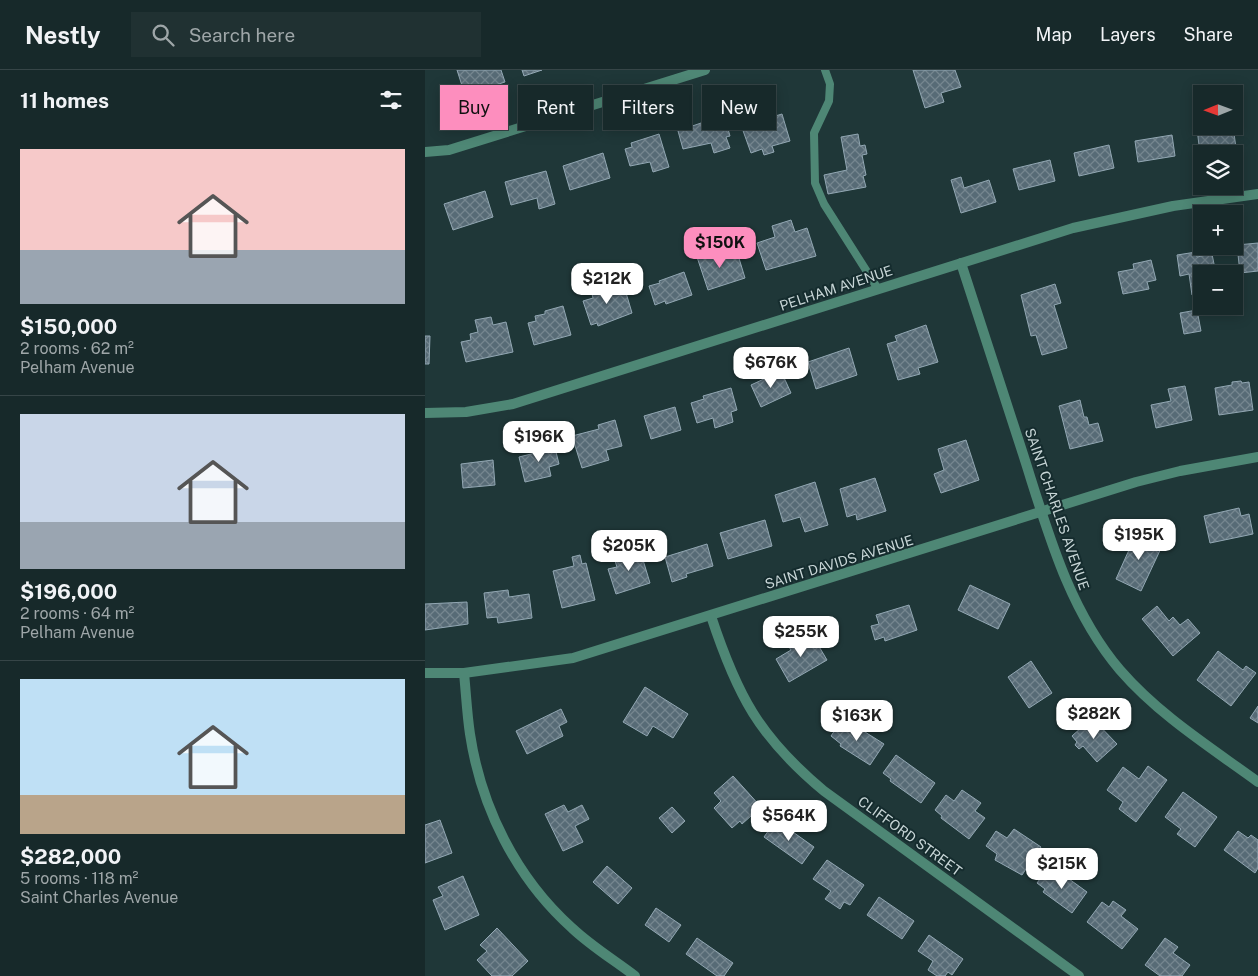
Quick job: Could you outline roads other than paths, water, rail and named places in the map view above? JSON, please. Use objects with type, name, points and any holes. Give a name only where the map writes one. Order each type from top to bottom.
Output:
[{"type":"street","points":[[425,152],[449,150],[705,70]]},
{"type":"street","name":"PELHAM AVENUE","points":[[425,413],[466,412],[513,404],[961,263],[1119,217],[1173,206],[1258,194]]},
{"type":"street","name":"SAINT CHARLES AVENUE","points":[[961,263],[1041,511],[1075,602],[1092,631],[1119,669],[1152,703],[1258,782]]},
{"type":"street","name":"SAINT DAVIDS AVENUE","points":[[425,674],[464,673],[573,658],[1145,480],[1258,456]]},
{"type":"street","name":"CLIFFORD STREET","points":[[711,616],[725,659],[745,702],[765,734],[787,758],[824,791],[1079,976]]},
{"type":"street","points":[[464,673],[473,754],[492,815],[512,855],[540,894],[571,927],[635,976]]},
{"type":"lane","points":[[825,70],[830,84],[829,101],[814,133],[815,183],[824,204],[878,289]]}]
